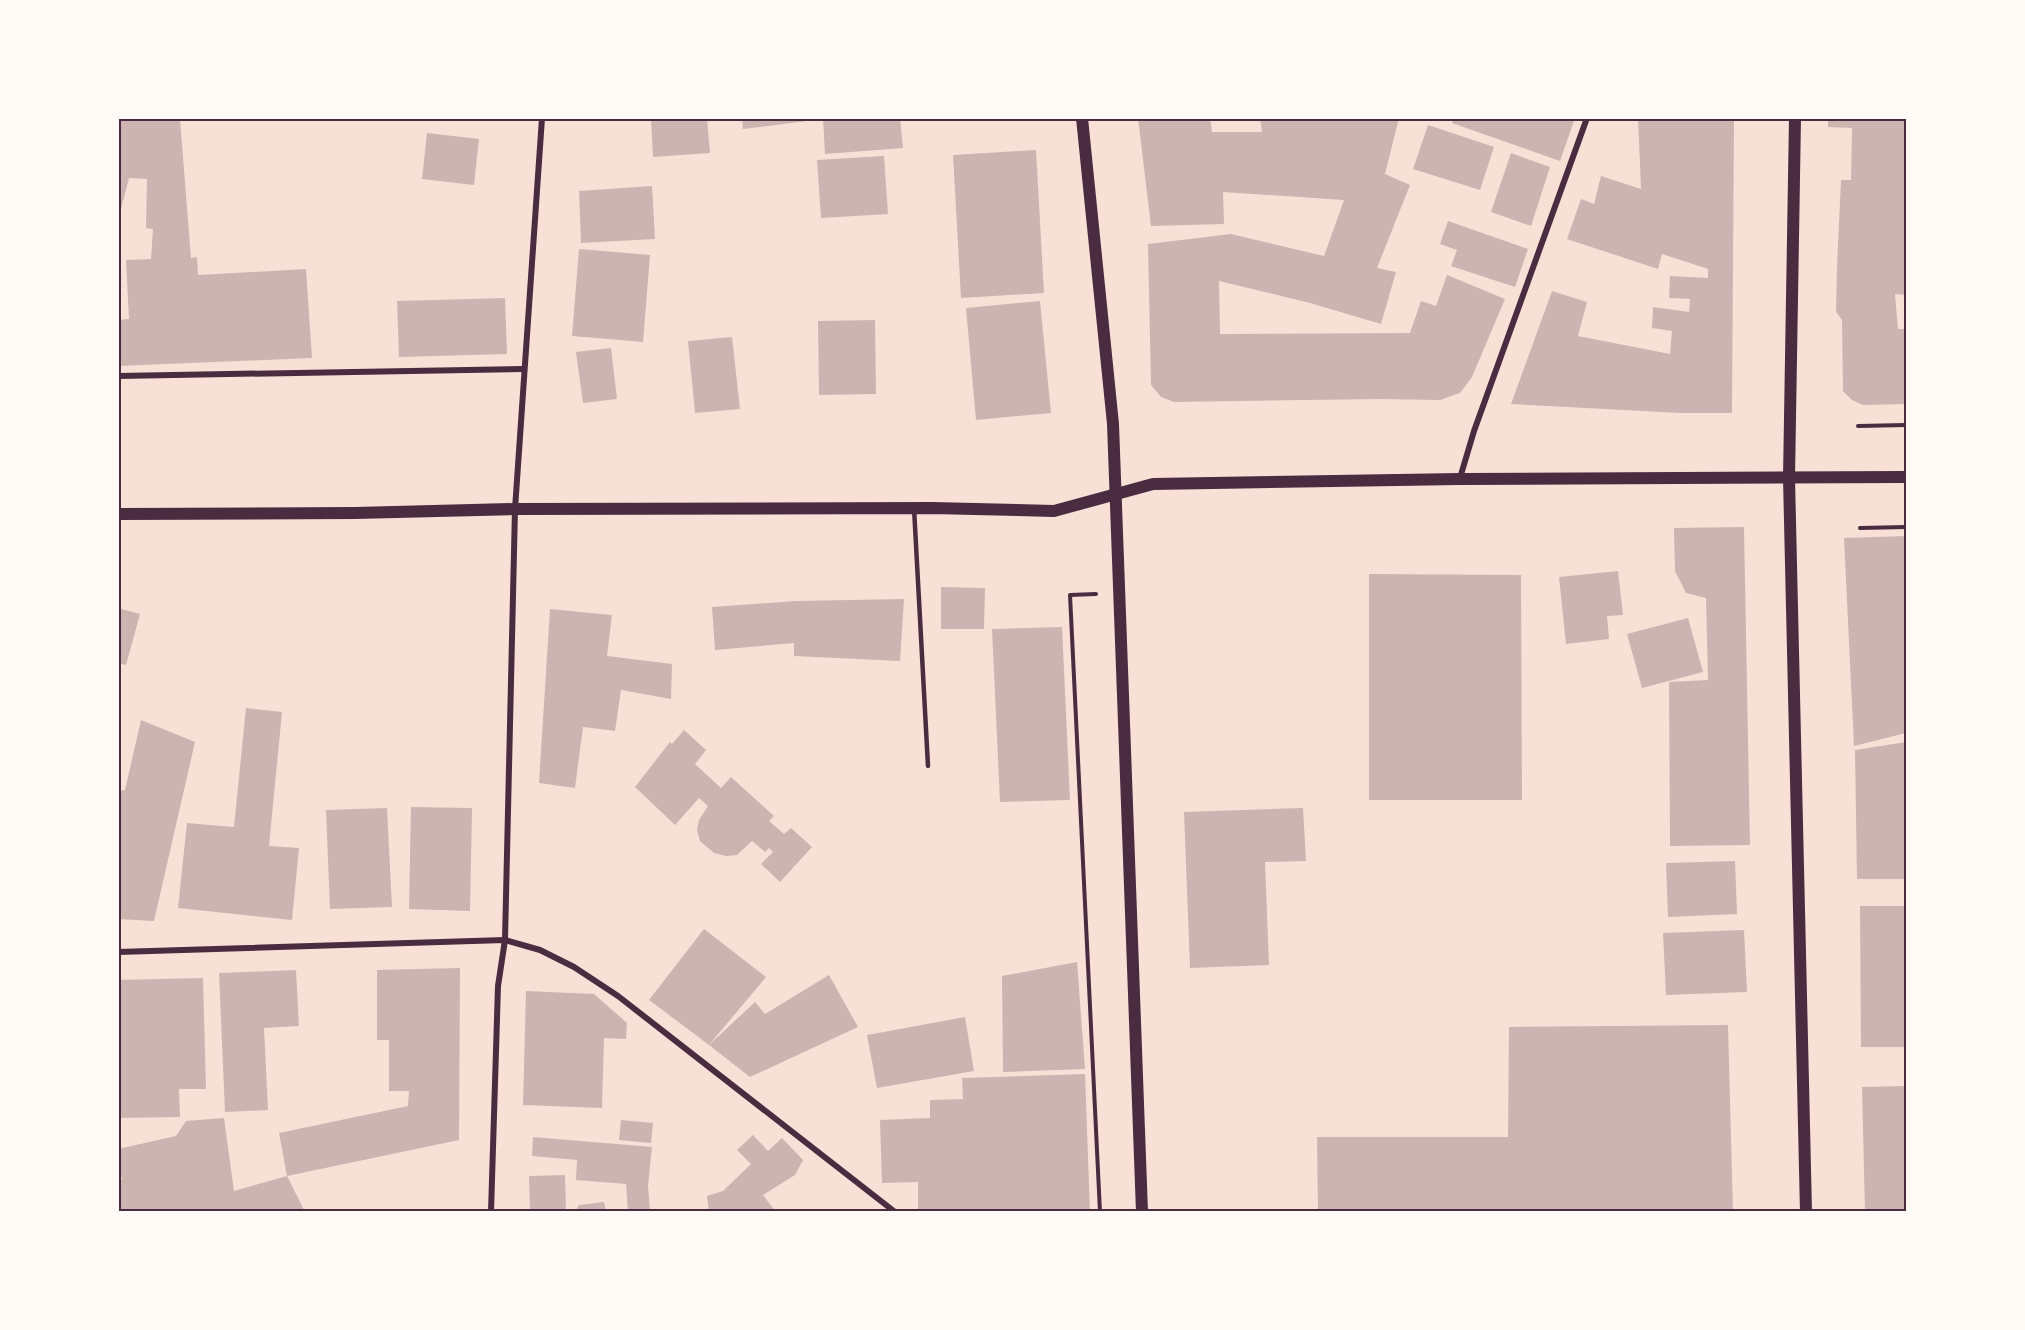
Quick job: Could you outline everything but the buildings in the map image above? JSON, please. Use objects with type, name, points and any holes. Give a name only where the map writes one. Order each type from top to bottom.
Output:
[{"type":"main road","points":[[1082,118],[1113,424],[1142,1212]]},
{"type":"main road","points":[[1795,118],[1789,478],[1806,1212]]},
{"type":"main road","points":[[118,514],[355,513],[515,509],[914,508],[1054,511],[1153,484],[1460,479],[1906,477]]},
{"type":"street","points":[[491,1212],[498,986],[505,940],[515,509],[542,118]]},
{"type":"street","points":[[1460,479],[1474,431],[1587,118]]},
{"type":"street","points":[[118,376],[524,369]]},
{"type":"street","points":[[118,952],[505,940],[540,950],[566,962],[609,990],[895,1212]]},
{"type":"lane","points":[[914,508],[928,766]]},
{"type":"path","points":[[1858,426],[1906,425]]},
{"type":"path","points":[[1860,528],[1906,527]]},
{"type":"path","points":[[1100,1212],[1070,595],[1119,594]]}]
